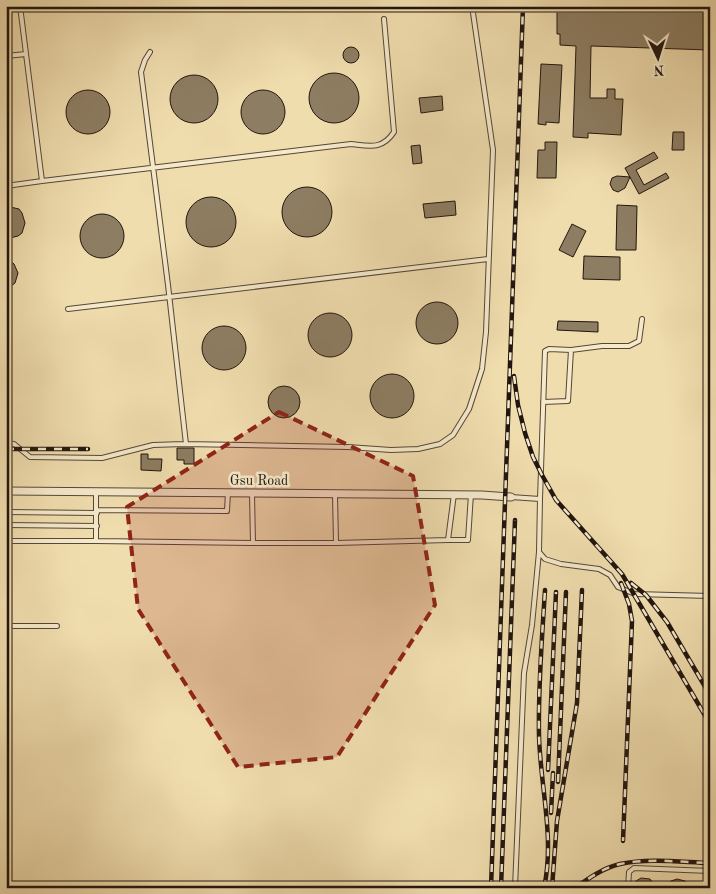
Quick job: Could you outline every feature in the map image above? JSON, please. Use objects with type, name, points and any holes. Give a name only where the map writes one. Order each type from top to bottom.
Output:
[{"type":"street","name":"Gsu Road","points":[[6,491],[472,494],[510,497]]},
{"type":"lane","points":[[20,6],[42,181]]},
{"type":"lane","points":[[6,444],[14,444],[30,457],[102,458],[153,445],[186,444],[348,446],[391,450],[418,449],[440,444],[453,435],[469,409],[482,370],[486,332],[492,202],[493,150],[472,6]]},
{"type":"lane","points":[[6,186],[351,144],[378,146],[389,140],[394,132],[384,19]]},
{"type":"lane","points":[[150,52],[144,60],[141,72],[170,297],[186,444]]},
{"type":"lane","points":[[6,56],[26,54]]},
{"type":"lane","points":[[68,309],[488,259]]},
{"type":"lane","points":[[515,888],[524,673],[532,624],[539,552],[545,350],[629,346],[639,341],[642,319]]},
{"type":"lane","points":[[544,402],[568,401],[571,350]]},
{"type":"lane","points":[[96,492],[97,541]]},
{"type":"lane","points":[[6,512],[227,511],[228,492]]},
{"type":"lane","points":[[252,493],[253,543]]},
{"type":"lane","points":[[335,493],[336,543]]},
{"type":"lane","points":[[448,540],[454,494]]},
{"type":"lane","points":[[6,541],[336,543],[468,540],[472,494]]},
{"type":"lane","points":[[510,497],[540,500]]},
{"type":"lane","points":[[6,525],[96,526]]},
{"type":"lane","points":[[539,552],[545,559],[561,564],[599,569],[610,575],[618,587],[635,594],[710,596]]},
{"type":"lane","points":[[6,626],[57,626]]},
{"type":"lane","points":[[628,888],[629,872],[634,868],[710,871]]},
{"type":"highlighted area","points":[[279,412],[413,476],[435,605],[337,757],[238,767],[138,609],[127,507]]},
{"type":"building","points":[[557,6],[710,6],[709,50],[591,46],[590,98],[607,98],[607,89],[615,89],[615,99],[623,99],[621,135],[588,133],[588,138],[573,137],[576,46],[560,45],[560,34],[557,34]]},
{"type":"building","points":[[351,47],[359,55],[351,63],[343,55]]},
{"type":"building","points":[[541,64],[562,65],[559,123],[546,122],[546,125],[538,124]]},
{"type":"building","points":[[329,73],[339,73],[352,80],[359,93],[359,103],[352,116],[339,123],[329,123],[320,119],[313,112],[309,103],[309,93],[313,84],[320,77]]},
{"type":"building","points":[[194,75],[203,77],[211,82],[216,90],[218,99],[216,108],[211,116],[203,121],[194,123],[185,121],[177,116],[172,108],[170,99],[172,90],[177,82],[185,77]]},
{"type":"building","points":[[88,90],[100,94],[106,100],[110,112],[106,124],[100,130],[88,134],[76,130],[70,124],[66,112],[70,100],[76,94]]},
{"type":"building","points":[[263,90],[275,94],[281,100],[285,112],[281,124],[275,130],[263,134],[251,130],[245,124],[241,112],[245,100],[251,94]]},
{"type":"building","points":[[442,96],[443,110],[421,113],[419,98]]},
{"type":"building","points":[[673,132],[684,132],[684,150],[672,150]]},
{"type":"building","points":[[545,142],[557,142],[556,178],[537,178],[538,150],[545,150]]},
{"type":"building","points":[[420,145],[422,163],[413,164],[411,146]]},
{"type":"building","points":[[654,152],[658,158],[636,170],[644,185],[666,173],[669,178],[639,194],[625,168]]},
{"type":"building","points":[[617,176],[630,177],[625,188],[618,192],[613,190],[610,184],[612,178]]},
{"type":"building","points":[[302,187],[312,187],[325,194],[332,207],[332,217],[325,230],[312,237],[302,237],[293,233],[286,226],[282,217],[282,207],[286,198],[293,191]]},
{"type":"building","points":[[206,197],[216,197],[229,204],[236,217],[236,227],[229,240],[216,247],[206,247],[197,243],[190,236],[186,227],[186,217],[190,208],[197,201]]},
{"type":"building","points":[[455,201],[456,215],[425,218],[423,204]]},
{"type":"building","points":[[617,205],[637,206],[636,250],[616,250]]},
{"type":"building","points":[[6,206],[19,209],[25,223],[22,233],[6,239]]},
{"type":"building","points":[[98,214],[106,214],[118,220],[124,236],[118,252],[106,258],[98,258],[86,252],[80,240],[80,232],[86,220]]},
{"type":"building","points":[[572,224],[586,231],[573,257],[559,250]]},
{"type":"building","points":[[584,256],[620,257],[620,280],[583,279]]},
{"type":"building","points":[[6,257],[14,264],[18,273],[15,283],[6,290]]},
{"type":"building","points":[[441,302],[449,305],[455,311],[458,323],[455,335],[449,341],[433,344],[425,341],[419,335],[416,319],[419,311],[425,305]]},
{"type":"building","points":[[326,313],[334,313],[346,319],[352,335],[346,351],[334,357],[326,357],[314,351],[308,339],[308,331],[314,319]]},
{"type":"building","points":[[558,321],[598,322],[598,332],[557,330]]},
{"type":"building","points":[[224,326],[236,330],[242,336],[246,348],[242,360],[236,366],[224,370],[212,366],[206,360],[202,348],[206,336],[212,330]]},
{"type":"building","points":[[388,374],[396,374],[408,380],[414,396],[408,412],[396,418],[388,418],[376,412],[370,400],[370,392],[376,380]]},
{"type":"building","points":[[284,386],[290,387],[295,391],[299,396],[299,408],[295,413],[290,417],[284,418],[278,417],[273,413],[269,408],[268,402],[269,396],[273,391],[278,387]]},
{"type":"building","points":[[177,448],[194,448],[194,464],[184,464],[184,460],[177,460]]},
{"type":"building","points":[[141,454],[148,454],[148,459],[162,459],[161,471],[141,470]]},
{"type":"building","points":[[641,878],[650,879],[656,888],[632,888],[636,881]]},
{"type":"building","points":[[677,879],[685,881],[690,888],[665,888],[671,881]]},
{"type":"railway","points":[[491,888],[523,6]]},
{"type":"railway","points":[[514,376],[518,405],[533,457],[556,500],[622,574],[710,724]]},
{"type":"railway","points":[[6,449],[88,449]]},
{"type":"railway","points":[[501,888],[515,520]]},
{"type":"railway","points":[[621,583],[629,604],[632,621],[623,841]]},
{"type":"railway","points":[[631,583],[646,595],[667,622],[710,695]]},
{"type":"railway","points":[[544,888],[547,869],[548,831],[540,754],[539,717],[540,662],[545,590]]},
{"type":"railway","points":[[552,888],[557,821],[577,703],[582,590]]},
{"type":"railway","points":[[548,770],[556,592]]},
{"type":"railway","points":[[558,782],[566,592]]},
{"type":"railway","points":[[551,813],[553,773]]},
{"type":"railway","points":[[575,888],[602,871],[620,864],[653,861],[710,863]]}]
